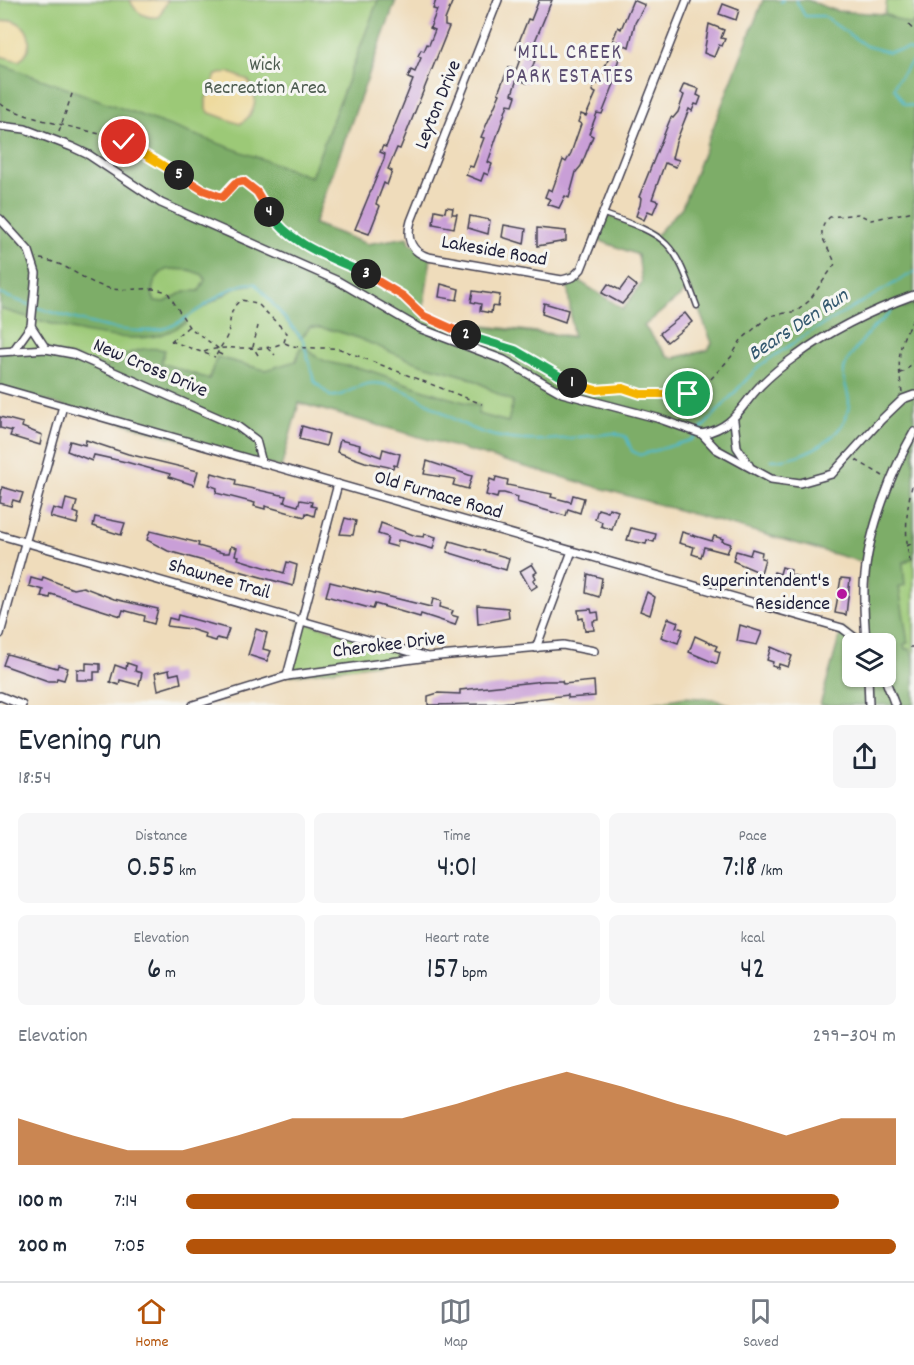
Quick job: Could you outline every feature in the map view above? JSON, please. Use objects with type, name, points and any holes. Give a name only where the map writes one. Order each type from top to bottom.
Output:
[{"type":"street","name":"Leyton Drive","points":[[411,221],[498,0]]},
{"type":"street","points":[[603,213],[687,0]]},
{"type":"street","points":[[0,126],[25,129],[89,155],[160,203],[338,281],[419,328],[504,360],[553,388],[574,397],[668,422],[702,434],[716,449],[771,479],[800,483],[832,474],[903,399],[914,395]]},
{"type":"street","name":"Lakeside Road","points":[[411,221],[408,230],[410,243],[416,252],[428,257],[562,280],[577,274],[603,213]]},
{"type":"street","points":[[0,219],[25,245],[33,259],[35,292],[31,326],[13,351]]},
{"type":"street","points":[[702,434],[714,432],[734,421],[761,385],[797,355],[872,312],[914,295]]},
{"type":"street","points":[[31,326],[46,349]]},
{"type":"street","name":"New Cross Drive","points":[[0,352],[46,349],[92,361],[237,426],[256,440],[262,463]]},
{"type":"street","name":"Old Furnace Road","points":[[0,388],[842,628],[849,633]]},
{"type":"street","points":[[0,634],[63,406]]},
{"type":"street","points":[[734,421],[737,447],[750,466]]},
{"type":"street","points":[[864,633],[865,573],[892,480],[914,432]]},
{"type":"street","points":[[287,676],[338,484]]},
{"type":"street","name":"Shawnee Trail","points":[[0,535],[428,657]]},
{"type":"street","points":[[536,648],[572,551]]},
{"type":"street","name":"Cherokee Drive","points":[[193,705],[287,676],[428,657],[570,645],[594,651]]},
{"type":"street","points":[[868,687],[869,705]]},
{"type":"street","points":[[888,687],[895,705]]},
{"type":"street","points":[[0,696],[22,705]]},
{"type":"lane","points":[[603,213],[642,227],[667,243],[677,255],[697,306]]},
{"type":"path","points":[[909,25],[914,31]]},
{"type":"path","points":[[58,141],[61,124],[73,91]]},
{"type":"path","points":[[0,104],[26,115],[124,142],[145,152],[187,181],[216,195],[226,195],[235,183],[243,181],[257,192],[272,217],[290,236],[308,247],[377,279],[413,304],[424,316],[466,336],[515,350],[571,382],[596,390],[623,388],[641,394],[675,395],[702,387],[731,357],[741,340],[769,316],[797,311],[825,280],[835,264],[821,233],[823,224],[830,216],[858,214],[872,220],[914,211]]},
{"type":"path","points":[[33,259],[57,262],[91,282],[111,289],[164,290],[171,295],[189,327],[219,349]]},
{"type":"path","points":[[189,327],[171,341],[215,356],[228,332],[230,316],[236,303],[241,300],[252,301],[265,309],[286,331],[284,342]]},
{"type":"path","points":[[903,399],[899,373],[902,341],[914,319]]},
{"type":"path","points":[[192,330],[198,326]]},
{"type":"path","points":[[258,326],[253,347],[258,355]]},
{"type":"path","points":[[223,330],[228,332]]},
{"type":"path","points":[[204,352],[219,349],[267,348],[284,342],[300,348],[340,350],[368,358],[482,404]]},
{"type":"path","points":[[288,344],[289,348]]},
{"type":"path","points":[[267,348],[275,356]]},
{"type":"path","points":[[217,352],[224,356]]},
{"type":"path","points":[[899,373],[906,371],[914,360]]},
{"type":"path","points":[[850,456],[892,480]]},
{"type":"path","points":[[910,562],[906,546],[909,500],[914,479]]},
{"type":"path","points":[[906,546],[914,542]]},
{"type":"path","points":[[914,634],[914,640]]},
{"type":"path","points":[[910,647],[914,646]]},
{"type":"green space","name":"Wick Recreation Area","points":[[0,0],[396,0],[314,224],[367,244],[408,237],[410,243],[431,257],[422,311],[450,322],[588,338],[674,358],[709,350],[728,311],[807,0],[885,29],[889,18],[885,14],[887,0],[914,0],[914,705],[820,705],[842,663],[842,687],[896,687],[896,633],[882,633],[866,563],[652,499],[299,403],[0,388]]},
{"type":"green space","points":[[378,0],[396,0],[314,224],[367,244],[408,237],[410,243],[431,257],[423,311],[450,323],[573,337],[567,280],[573,277],[623,309],[642,283],[638,255],[593,238],[603,213],[656,235],[682,207],[763,0],[807,0],[836,11],[885,14],[909,25],[914,22],[914,297],[899,304],[904,308],[914,304],[914,557],[903,563],[905,585],[899,587],[908,643],[904,644],[905,649],[910,649],[914,659],[914,705],[820,705],[842,628],[849,633],[842,633],[842,687],[896,687],[896,633],[866,633],[866,563],[299,403],[281,468],[0,388],[0,352],[46,349],[107,367],[134,351],[165,350],[161,363],[209,379],[217,357],[265,370],[296,361],[300,348],[306,347],[320,359],[365,369],[439,395],[480,406],[478,414],[508,422],[513,401],[469,378],[410,360],[340,332],[310,327],[301,339],[256,284],[237,287],[184,319],[186,323],[168,332],[138,338],[98,335],[0,309],[0,64],[311,177]],"holes":[[[168,269],[189,270],[203,275],[205,280],[199,291],[185,291],[165,302],[155,301],[152,292],[154,282],[160,274]],[[690,288],[712,343],[708,350],[674,358],[668,357],[644,326]]]},
{"type":"green space","points":[[301,621],[428,657],[287,676]]},
{"type":"green space","points":[[685,697],[713,699],[731,705],[643,705]]},
{"type":"sand","points":[[130,0],[168,0],[159,17],[149,17],[141,14]]},
{"type":"sand","points":[[11,20],[23,27],[29,38],[27,50],[19,61],[0,56],[0,22]]},
{"type":"sand","points":[[228,72],[248,80],[254,92],[253,109],[246,120],[240,124],[210,113],[206,109],[206,99],[216,75]]},
{"type":"building","points":[[436,0],[453,0],[445,20],[445,26],[449,27],[400,149],[397,148],[388,169],[392,171],[387,185],[384,183],[376,204],[380,206],[369,234],[355,229],[384,159],[385,154],[380,152],[383,146],[386,147],[413,80],[408,78],[411,70],[415,72],[421,58],[418,56],[427,44],[429,45],[435,30],[430,28],[437,10],[433,9]]},
{"type":"building","points":[[539,0],[552,0],[528,58],[535,60],[527,83],[517,79],[512,94],[516,96],[513,105],[508,104],[488,162],[492,164],[488,175],[484,173],[481,181],[466,175],[469,166],[473,167],[484,138],[481,137],[509,67],[516,70],[523,51],[516,49],[528,19],[531,20]]},
{"type":"building","points":[[633,0],[645,5],[635,23],[629,47],[613,40],[618,27],[621,29]]},
{"type":"building","points":[[723,4],[739,10],[736,20],[719,14]]},
{"type":"building","points":[[709,24],[724,30],[721,38],[725,39],[722,46],[719,45],[714,57],[704,53]]},
{"type":"building","points":[[610,55],[619,58],[615,73],[618,74],[602,114],[597,113],[589,134],[593,136],[581,166],[576,172],[569,198],[565,196],[559,208],[547,204],[550,199],[545,197],[548,189],[552,191],[563,160],[566,162],[571,153],[581,124],[578,122],[581,114],[586,116],[596,93],[592,91],[595,83],[598,84]]},
{"type":"building","points":[[684,84],[699,89],[697,95],[701,97],[698,105],[695,104],[692,111],[689,109],[676,142],[672,158],[679,160],[676,167],[665,163],[652,199],[658,201],[653,213],[648,211],[644,220],[636,216],[640,205],[641,198],[639,197],[671,117],[673,118],[678,112],[684,95],[680,93]]},
{"type":"building","points":[[446,207],[453,208],[452,214],[457,214],[454,228],[433,224],[435,210],[445,212]]},
{"type":"building","points":[[470,216],[490,220],[488,234],[468,228]]},
{"type":"building","points":[[504,225],[526,229],[524,244],[502,237]]},
{"type":"building","points":[[537,228],[566,231],[566,241],[537,246]]},
{"type":"building","points":[[628,279],[637,286],[622,304],[602,293],[608,284],[620,290]]},
{"type":"building","points":[[441,284],[459,289],[457,300],[439,297]]},
{"type":"building","points":[[473,291],[500,295],[498,307],[492,306],[491,313],[480,311],[481,304],[471,302]]},
{"type":"building","points":[[544,303],[568,310],[565,322],[542,314]]},
{"type":"building","points":[[685,313],[692,322],[667,342],[660,333]]},
{"type":"building","points":[[0,417],[23,423],[22,427],[42,435],[40,445],[10,436],[12,431],[0,428]]},
{"type":"building","points":[[302,426],[329,434],[326,446],[299,439]]},
{"type":"building","points":[[86,440],[128,454],[198,471],[194,485],[169,477],[170,474],[126,462],[94,455],[92,461],[67,451],[70,441],[85,445]]},
{"type":"building","points":[[340,440],[360,445],[359,449],[381,457],[383,449],[400,454],[397,466],[394,465],[393,468],[365,462],[337,452]]},
{"type":"building","points":[[427,461],[472,476],[468,489],[453,485],[455,479],[424,474]]},
{"type":"building","points":[[212,473],[236,480],[235,485],[286,496],[284,502],[298,506],[300,500],[312,502],[311,506],[316,507],[314,516],[306,513],[305,517],[265,506],[265,509],[254,506],[255,503],[216,493],[217,488],[209,485]]},
{"type":"building","points":[[496,477],[508,480],[507,485],[552,494],[551,497],[571,502],[573,495],[584,498],[580,513],[568,509],[566,516],[517,502],[518,497],[504,493],[498,493],[497,498],[486,495],[490,479],[495,481]]},
{"type":"building","points":[[2,487],[23,493],[20,502],[13,500],[11,506],[0,503]]},
{"type":"building","points":[[66,499],[77,502],[74,512],[79,514],[77,524],[50,517],[53,508],[63,511]]},
{"type":"building","points":[[609,508],[618,511],[612,530],[601,526],[602,522],[595,519],[598,509],[608,512]]},
{"type":"building","points":[[95,517],[125,523],[121,535],[93,526]]},
{"type":"building","points":[[345,518],[356,521],[353,535],[340,534]]},
{"type":"building","points":[[381,523],[416,536],[424,537],[425,534],[436,537],[433,549],[398,540],[397,547],[386,544],[388,537],[378,534]]},
{"type":"building","points":[[631,528],[656,534],[654,542],[647,540],[646,544],[627,540]]},
{"type":"building","points":[[150,531],[199,543],[198,546],[223,553],[229,553],[231,546],[237,548],[235,555],[239,556],[238,559],[284,573],[287,562],[297,565],[293,586],[168,551],[147,540]]},
{"type":"building","points":[[682,532],[712,541],[714,536],[731,544],[727,553],[704,547],[701,557],[692,554],[694,547],[679,543]]},
{"type":"building","points":[[450,541],[509,558],[506,570],[447,552]]},
{"type":"building","points":[[752,549],[762,552],[761,558],[765,559],[761,573],[733,561],[736,551],[750,555]]},
{"type":"building","points":[[532,564],[537,572],[533,580],[537,586],[531,590],[520,571]]},
{"type":"building","points":[[782,567],[791,570],[790,574],[798,577],[796,585],[784,581],[783,585],[770,583],[774,572],[780,574]]},
{"type":"building","points":[[588,574],[602,578],[599,597],[586,593]]},
{"type":"building","points":[[43,577],[73,589],[83,587],[114,599],[158,609],[154,624],[144,621],[145,616],[123,610],[121,616],[51,594],[50,598],[41,596],[43,590],[29,586],[31,578],[42,581]]},
{"type":"building","name":"Superintendent's Residence","points":[[841,578],[850,579],[846,615],[835,613]]},
{"type":"building","points":[[330,582],[431,607],[433,599],[441,601],[440,607],[453,611],[451,615],[458,617],[455,625],[421,614],[420,617],[375,604],[373,609],[326,596]]},
{"type":"building","points":[[647,592],[655,597],[650,615],[640,611]]},
{"type":"building","points":[[477,605],[508,608],[509,618],[478,624]]},
{"type":"building","points":[[591,609],[592,613],[598,612],[599,620],[593,621],[594,630],[585,631],[583,618],[579,619],[578,610]]},
{"type":"building","points":[[178,615],[229,629],[225,640],[217,638],[216,641],[205,638],[206,634],[190,629],[167,626],[169,618],[177,620]]},
{"type":"building","points":[[668,618],[678,622],[676,627],[683,629],[678,643],[661,637]]},
{"type":"building","points":[[740,625],[762,632],[757,645],[737,641]]},
{"type":"building","points":[[256,629],[267,633],[263,649],[271,651],[267,661],[248,655]]},
{"type":"building","points":[[695,636],[717,646],[715,650],[720,652],[717,664],[689,652]]},
{"type":"building","points":[[771,647],[792,656],[788,667],[779,664],[778,668],[772,666],[773,662],[767,660]]},
{"type":"building","points":[[7,654],[57,668],[58,665],[68,668],[64,680],[57,678],[56,681],[48,681],[3,665]]},
{"type":"building","points":[[86,663],[100,664],[100,672],[94,672],[94,680],[77,680],[77,669],[86,670]]},
{"type":"building","points":[[127,663],[136,666],[135,671],[142,673],[139,685],[120,680],[119,685],[110,682],[115,665],[126,669]]},
{"type":"building","points":[[169,670],[170,675],[179,673],[181,683],[158,690],[155,673]]},
{"type":"building","points":[[562,681],[563,684],[594,681],[595,696],[568,698],[568,695],[492,704],[428,705],[428,696],[438,693],[460,694],[460,690]]},
{"type":"waterway","points":[[796,0],[805,16],[823,16],[866,46],[888,52],[908,49],[914,52]]},
{"type":"waterway","points":[[914,59],[894,88],[904,104],[914,106]]},
{"type":"waterway","name":"Bears Den Run","points":[[35,307],[98,325],[146,331],[173,325],[234,288],[245,284],[256,284],[303,340],[314,381],[330,396],[336,396],[367,384],[382,384],[405,391],[486,434],[522,440],[541,440],[615,433],[626,437],[632,451],[640,455],[691,440],[759,366],[807,334],[914,272]]},
{"type":"waterway","name":"Bears Den Run","points":[[0,294],[30,305]]},
{"type":"waterway","points":[[771,460],[796,456],[809,451],[822,444],[841,426],[847,415],[849,402],[844,380],[845,366],[864,339],[892,309]]},
{"type":"place","name":"Superintendent's Residence","points":[[842,594]]},
{"type":"district","name":"MILL CREEK PARK ESTATES","points":[[570,66]]},
{"type":"route","points":[[124,142],[145,152],[203,190],[222,197],[235,183],[243,181],[257,192],[272,217],[290,236],[308,247],[377,279],[403,296],[424,316],[466,336],[515,350],[571,382],[587,388],[603,390],[623,388],[641,394],[688,394]]}]
